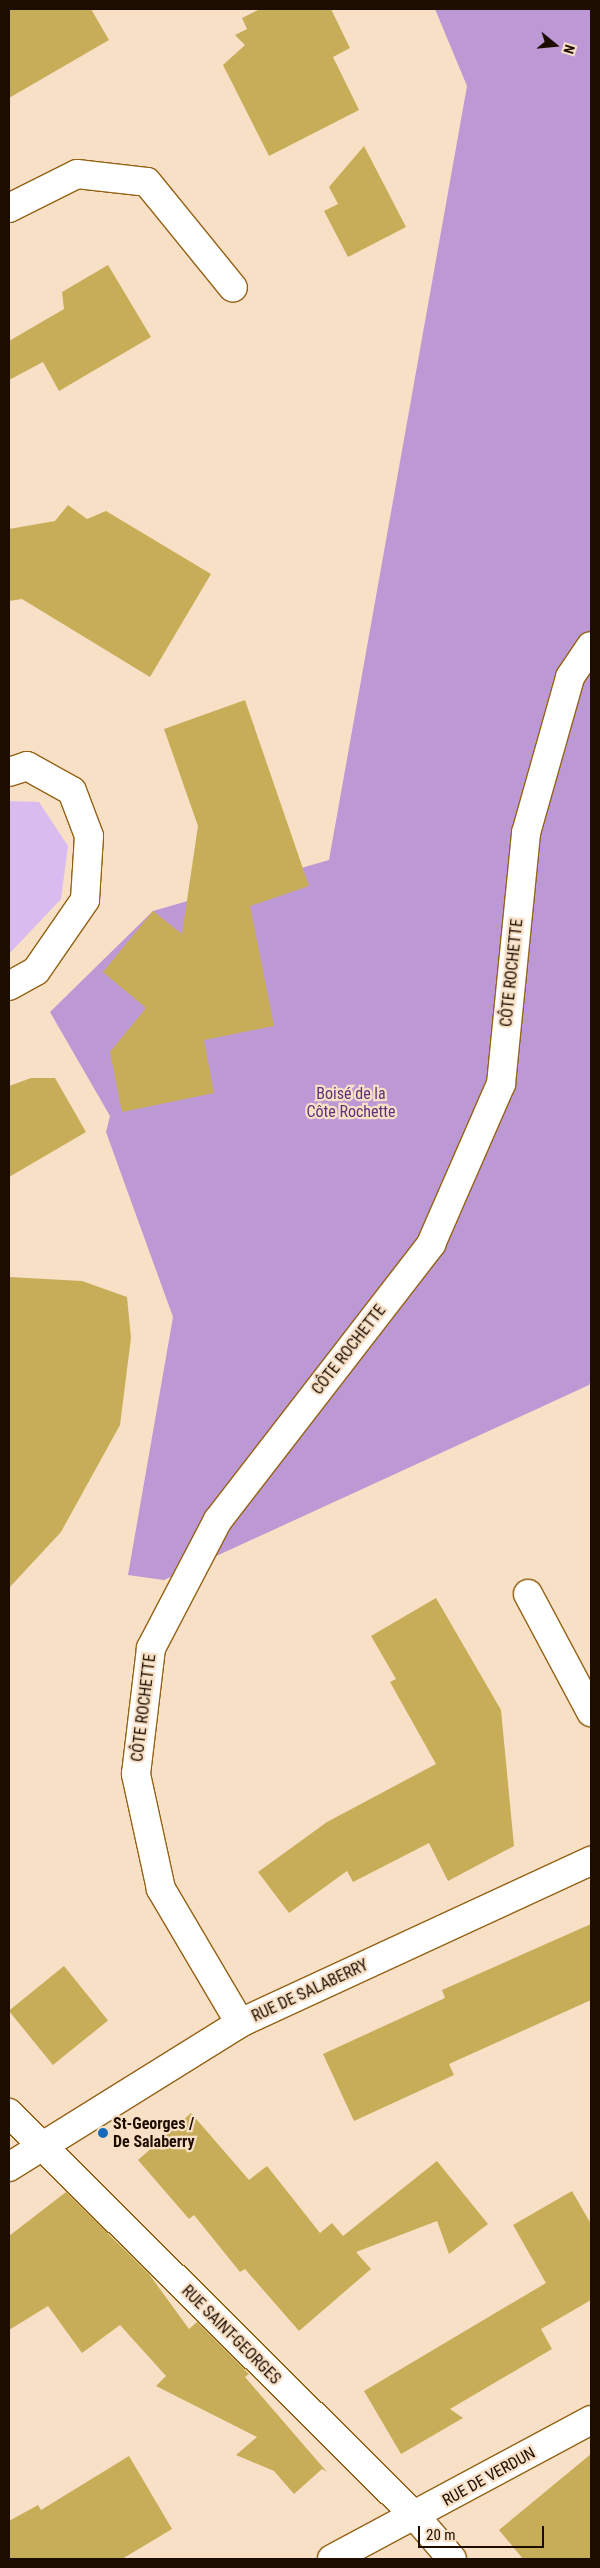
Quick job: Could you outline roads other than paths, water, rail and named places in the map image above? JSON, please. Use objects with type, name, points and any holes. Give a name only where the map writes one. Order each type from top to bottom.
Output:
[{"type":"street","points":[[9,208],[77,174],[147,182],[232,288]]},
{"type":"street","name":"CÔTE ROCHETTE","points":[[240,2023],[161,1889],[136,1774],[151,1648],[218,1520],[431,1244],[501,1084],[526,833],[570,677],[591,646]]},
{"type":"street","points":[[9,772],[27,766],[72,791],[89,836],[85,900],[36,971],[9,986]]},
{"type":"street","points":[[528,1594],[591,1712]]},
{"type":"street","name":"RUE DE SALABERRY","points":[[9,2167],[44,2147],[240,2023],[591,1862]]},
{"type":"street","name":"RUE SAINT-GEORGES","points":[[9,2113],[416,2517],[452,2559]]},
{"type":"street","name":"RUE DE VERDUN","points":[[332,2559],[416,2517],[591,2420]]},
{"type":"place","name":"St-Georges / De Salaberry","points":[[103,2133]]},
{"type":"park label","name":"Boisé de la Côte Rochette","points":[[351,1103]]}]
